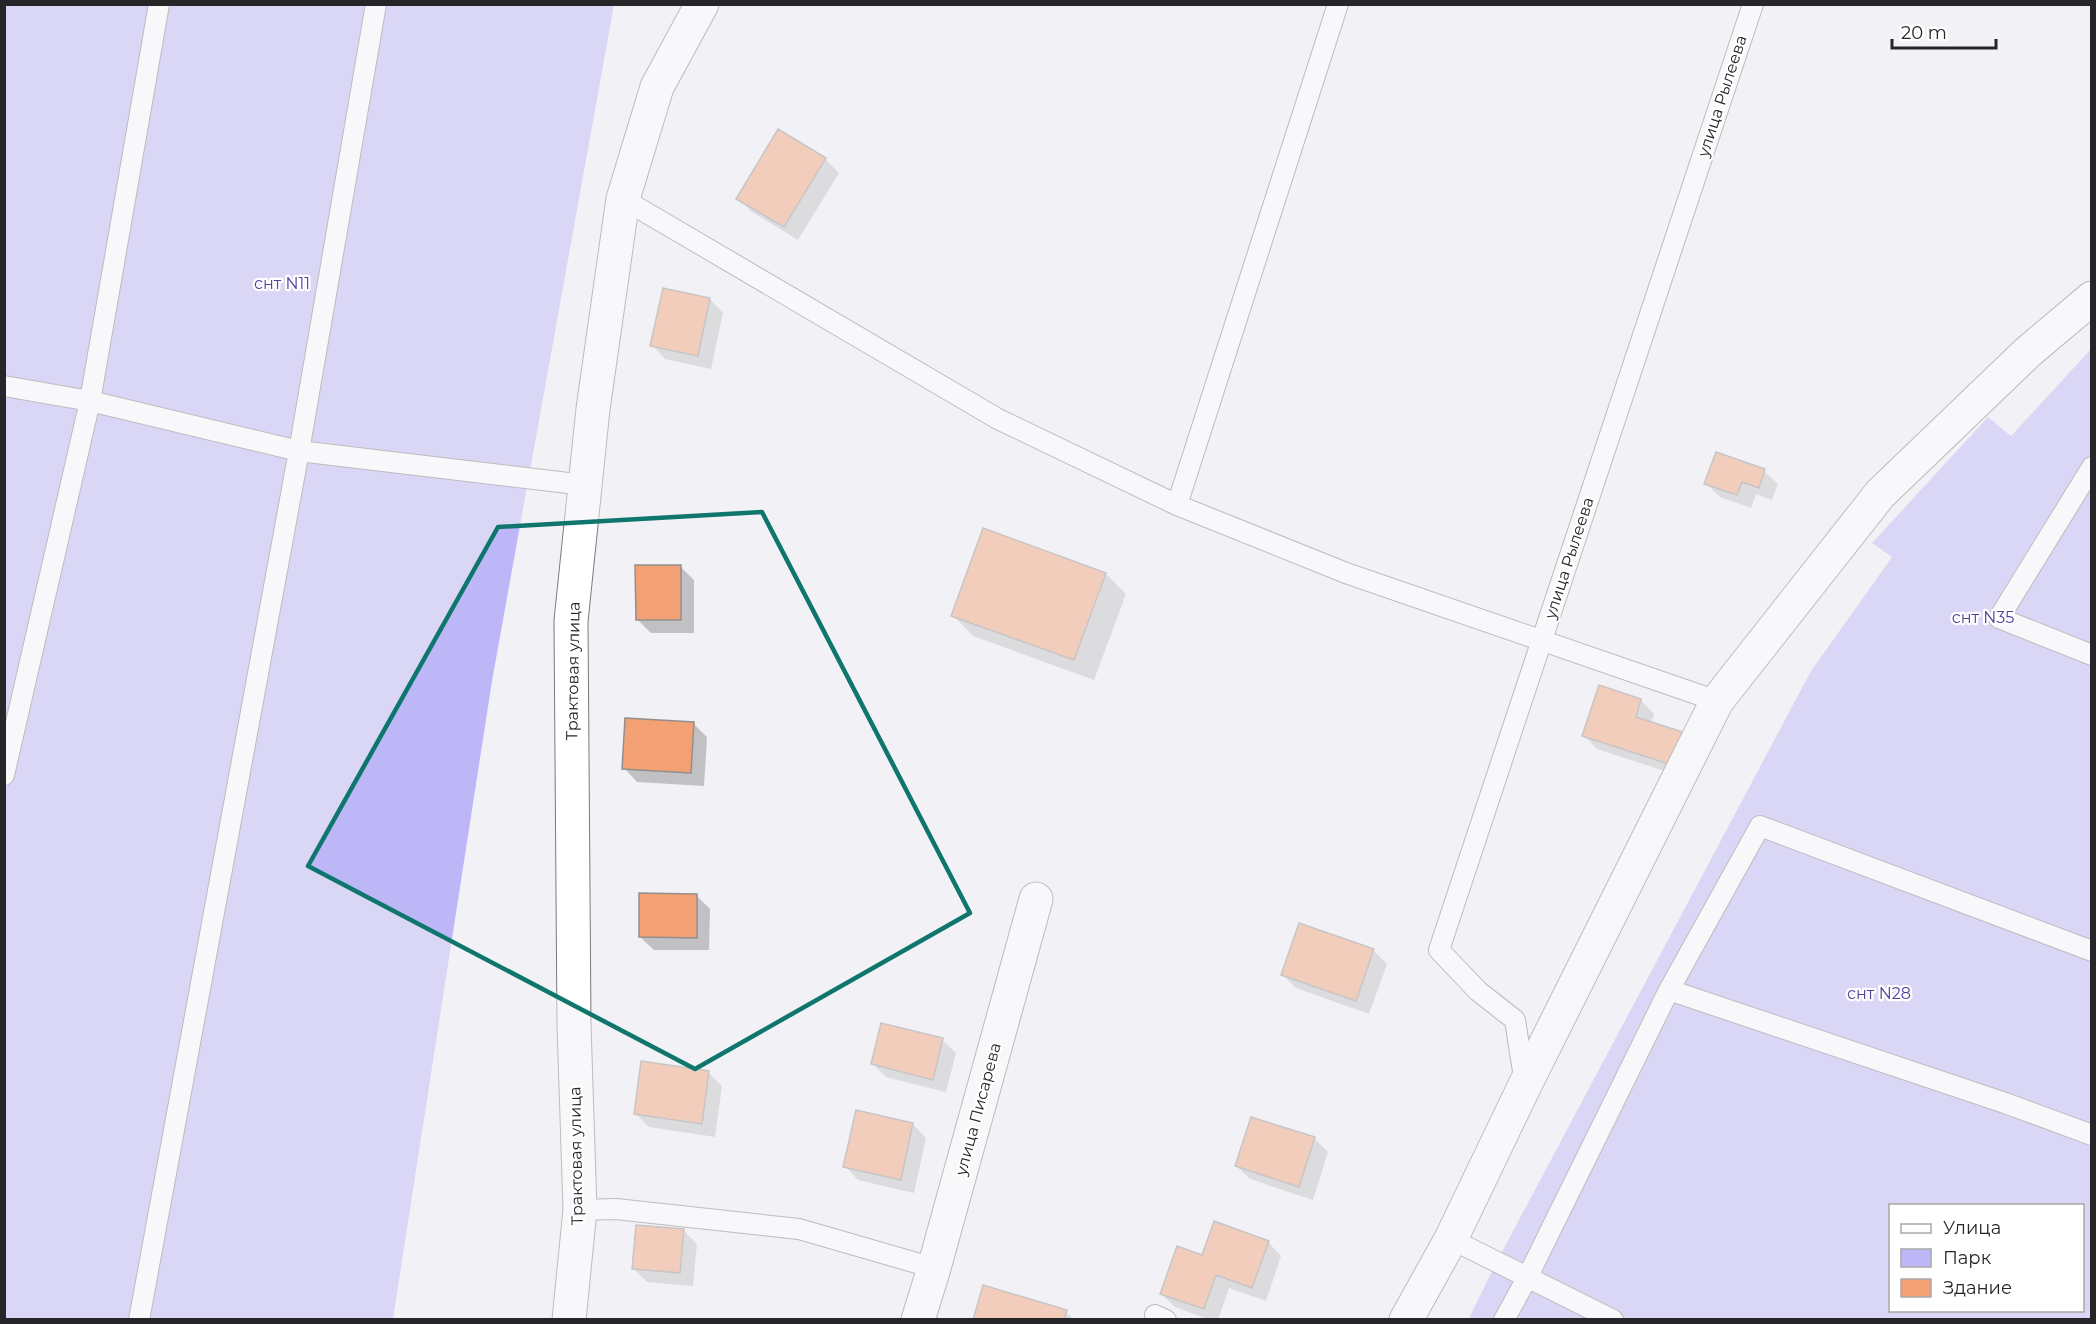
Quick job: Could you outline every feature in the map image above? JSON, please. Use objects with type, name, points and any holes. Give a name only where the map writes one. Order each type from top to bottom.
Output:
[{"type":"street","name":"Трактовая улица","points":[[569,1320],[580,1210],[574,1025],[571,621],[593,409],[623,199],[657,87],[702,4]]},
{"type":"street","points":[[1406,1320],[1450,1239],[1717,700],[1880,494],[2028,352],[2091,298]]},
{"type":"street","name":"улица Писарева","points":[[918,1320],[1036,899]]},
{"type":"lane","points":[[4,775],[90,401],[159,4]]},
{"type":"lane","points":[[139,1320],[299,451],[376,4]]},
{"type":"lane","points":[[1177,505],[1338,4]]},
{"type":"lane","name":"улица Рылеева","points":[[1525,1085],[1515,1020],[1478,991],[1439,950],[1753,4]]},
{"type":"lane","points":[[623,199],[998,419],[1177,505],[1347,573],[1717,700]]},
{"type":"lane","points":[[4,386],[90,401],[299,451],[585,485]]},
{"type":"lane","points":[[2091,467],[1999,618],[2091,656]]},
{"type":"lane","points":[[1504,1320],[1669,990],[1760,826],[2091,951]]},
{"type":"lane","points":[[1669,990],[2005,1103],[2091,1135]]},
{"type":"lane","points":[[580,1210],[616,1209],[799,1229],[934,1268]]},
{"type":"lane","points":[[1450,1239],[1613,1320]]},
{"type":"highlighted area","points":[[762,512],[970,913],[695,1069],[308,866],[498,527]]},
{"type":"green space","name":"снт N11","points":[[5,5],[614,5],[492,681],[393,1319],[5,1320]]},
{"type":"green space","name":"снт N28","points":[[2091,349],[2091,1319],[1468,1320],[1496,1263],[1811,671],[1892,557],[1872,543],[1988,417],[2011,436]]},
{"type":"building","points":[[778,129],[826,158],[784,227],[736,199]]},
{"type":"building","points":[[663,288],[710,298],[698,356],[650,346]]},
{"type":"building","points":[[1716,452],[1765,469],[1759,488],[1742,482],[1737,495],[1704,484]]},
{"type":"building","points":[[983,528],[1106,573],[1074,660],[951,616]]},
{"type":"building","points":[[635,565],[681,565],[681,620],[636,620]]},
{"type":"building","points":[[1599,685],[1641,699],[1636,717],[1686,733],[1675,766],[1582,736]]},
{"type":"building","points":[[625,718],[694,722],[691,773],[622,769]]},
{"type":"building","points":[[639,893],[697,894],[697,938],[639,937]]},
{"type":"building","points":[[1299,923],[1374,949],[1356,1001],[1281,975]]},
{"type":"building","points":[[881,1023],[943,1038],[933,1080],[871,1064]]},
{"type":"building","points":[[641,1061],[709,1071],[702,1124],[634,1114]]},
{"type":"building","points":[[856,1110],[913,1123],[901,1180],[843,1167]]},
{"type":"building","points":[[1251,1117],[1315,1137],[1299,1187],[1235,1166]]},
{"type":"building","points":[[1214,1221],[1269,1241],[1252,1288],[1216,1275],[1204,1309],[1160,1294],[1177,1246],[1202,1255]]},
{"type":"building","points":[[636,1225],[684,1229],[680,1273],[632,1269]]},
{"type":"building","points":[[983,1285],[1067,1310],[1064,1320],[973,1320]]},
{"type":"park label","name":"снт N35","points":[[1983,617]]}]
